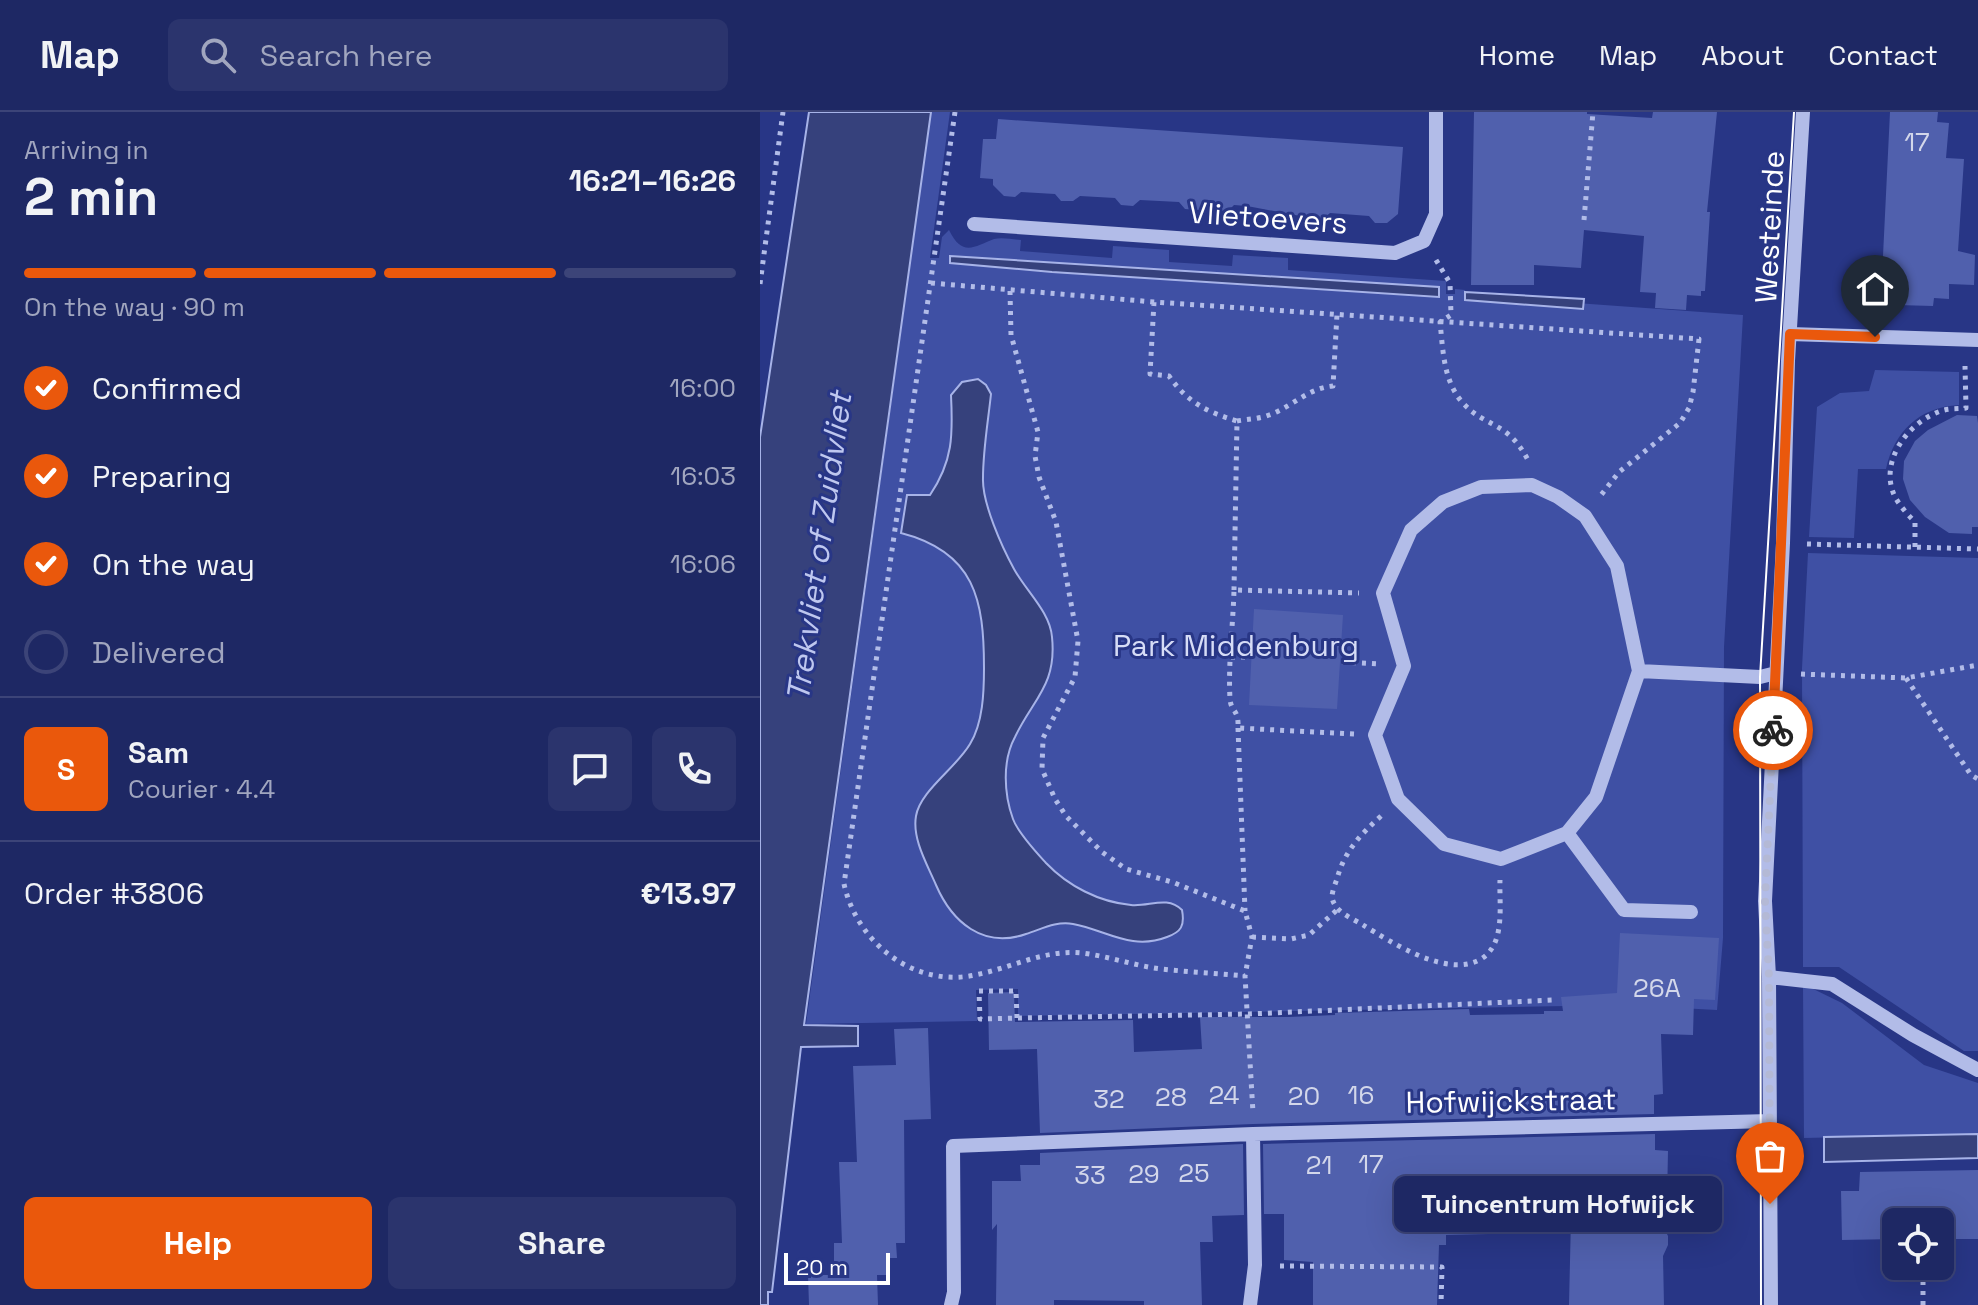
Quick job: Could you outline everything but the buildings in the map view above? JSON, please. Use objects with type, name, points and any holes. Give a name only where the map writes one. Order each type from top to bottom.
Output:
[{"type":"street","name":"Vlietoevers","points":[[974,224],[1395,253],[1424,241],[1436,214],[1436,112]]},
{"type":"street","name":"Westeinde","points":[[1771,1305],[1769,977],[1765,901],[1803,112]]},
{"type":"street","points":[[1790,334],[1978,340]]},
{"type":"street","points":[[1532,485],[1558,497],[1585,516],[1617,566],[1639,671],[1596,797],[1567,833],[1501,859],[1444,844],[1398,799],[1375,735],[1404,666],[1383,593],[1411,530],[1443,502],[1481,487],[1532,485]]},
{"type":"street","points":[[1639,671],[1760,677],[1776,673]]},
{"type":"street","points":[[1567,833],[1624,910],[1691,912]]},
{"type":"street","points":[[1769,977],[1832,984],[1913,1035],[1978,1070]]},
{"type":"street","name":"Hofwijckstraat","points":[[951,1305],[954,1292],[953,1146],[1253,1134],[1770,1121]]},
{"type":"street","points":[[1250,1305],[1255,1265],[1253,1134]]},
{"type":"path","points":[[760,284],[783,112]]},
{"type":"path","points":[[955,112],[844,884],[849,904],[868,936],[886,954],[918,971],[945,978],[974,976],[1054,953],[1082,953],[1155,968],[1245,976]]},
{"type":"path","points":[[1584,220],[1593,112]]},
{"type":"path","points":[[931,283],[1154,302],[1699,339],[1693,392],[1680,423],[1619,472],[1585,516]]},
{"type":"path","points":[[1440,322],[1451,315],[1450,283]]},
{"type":"path","points":[[1010,291],[1011,335],[1038,432],[1035,456],[1039,477],[1056,522],[1078,641],[1075,677],[1043,738],[1042,769],[1066,816],[1126,869],[1172,882],[1245,911]]},
{"type":"path","points":[[1154,302],[1150,374],[1169,376],[1198,407],[1237,421],[1268,416],[1296,402],[1316,387],[1333,386],[1337,314]]},
{"type":"path","points":[[1440,322],[1443,357],[1450,383],[1463,403],[1504,429],[1518,442],[1529,462],[1532,485]]},
{"type":"path","points":[[1915,547],[1915,522],[1894,495],[1891,469],[1894,453],[1907,434],[1930,415],[1945,409],[1966,408],[1967,366],[1952,365]]},
{"type":"path","points":[[1237,421],[1230,704],[1238,715],[1245,911],[1252,937],[1245,976],[1253,1134]]},
{"type":"path","points":[[1783,543],[1978,549]]},
{"type":"path","points":[[1234,590],[1383,593]]},
{"type":"path","points":[[1231,657],[1249,657]]},
{"type":"path","points":[[1342,662],[1371,664]]},
{"type":"path","points":[[1776,673],[1906,678],[1978,665]]},
{"type":"path","points":[[1906,678],[1971,775],[1978,779]]},
{"type":"path","points":[[1238,728],[1375,735]]},
{"type":"path","points":[[1398,799],[1369,826],[1342,858],[1332,896],[1338,909],[1407,952],[1436,961],[1466,964],[1482,958],[1493,948],[1498,937],[1501,859]]},
{"type":"path","points":[[1252,937],[1291,939],[1309,935],[1338,909]]},
{"type":"path","points":[[1017,1018],[1016,991],[979,991],[980,1019],[1249,1014],[1554,1000]]},
{"type":"path","points":[[1255,1265],[1442,1267],[1441,1305]]},
{"type":"path","points":[[1923,1280],[1923,1305]]},
{"type":"green space","name":"Park Middenburg","points":[[931,112],[950,112],[930,258],[939,258],[942,237],[949,230],[959,244],[969,248],[1003,238],[1021,240],[1020,251],[1112,258],[1113,246],[1169,250],[1169,262],[1232,266],[1233,255],[1288,258],[1288,270],[1446,281],[1446,294],[1455,294],[1455,289],[1465,290],[1466,295],[1743,315],[1724,647],[1723,938],[1717,1010],[1623,1005],[1018,1016],[1018,989],[976,990],[977,1021],[806,1024]]},
{"type":"green space","points":[[1875,370],[1959,372],[1959,405],[1932,411],[1910,424],[1895,444],[1886,469],[1858,469],[1854,538],[1809,537],[1817,407],[1840,393],[1869,391]]},
{"type":"green space","points":[[1808,553],[1978,558],[1978,1051],[1964,1051],[1839,967],[1803,967],[1802,668]]},
{"type":"green space","points":[[1803,984],[1842,1003],[1924,1065],[1978,1083],[1978,1134],[1804,1138]]},
{"type":"water","name":"Trekvliet of Zuidvliet","points":[[809,112],[931,112],[804,1025],[858,1026],[858,1046],[801,1047],[772,1292],[768,1292],[768,1305],[760,1305],[760,437]]},
{"type":"water","points":[[950,256],[1439,287],[1439,297],[1052,272],[950,263]]},
{"type":"water","points":[[1465,292],[1584,299],[1583,309],[1465,300]]},
{"type":"water","points":[[978,379],[991,394],[983,478],[989,512],[1009,560],[1042,610],[1052,637],[1053,654],[1047,680],[1015,737],[1008,756],[1006,788],[1013,819],[1046,863],[1085,892],[1119,903],[1170,903],[1182,910],[1183,920],[1179,930],[1167,937],[1154,941],[1130,941],[1067,923],[1010,938],[983,935],[960,921],[951,910],[921,851],[915,825],[919,807],[964,753],[978,727],[983,697],[983,643],[977,600],[960,566],[926,541],[901,533],[907,495],[930,495],[943,471],[950,447],[951,395],[962,382]]},
{"type":"water","points":[[1978,1134],[1978,1158],[1824,1162],[1824,1137]]},
{"type":"tram line","points":[[1761,1305],[1760,677],[1794,112]]},
{"type":"way so far","points":[[1770,1204],[1769,977],[1765,901],[1773,730]]},
{"type":"place","name":"Tuincentrum Hofwijck","points":[[1770,1204]]},
{"type":"route","points":[[1773,730],[1790,334],[1875,337]]}]
